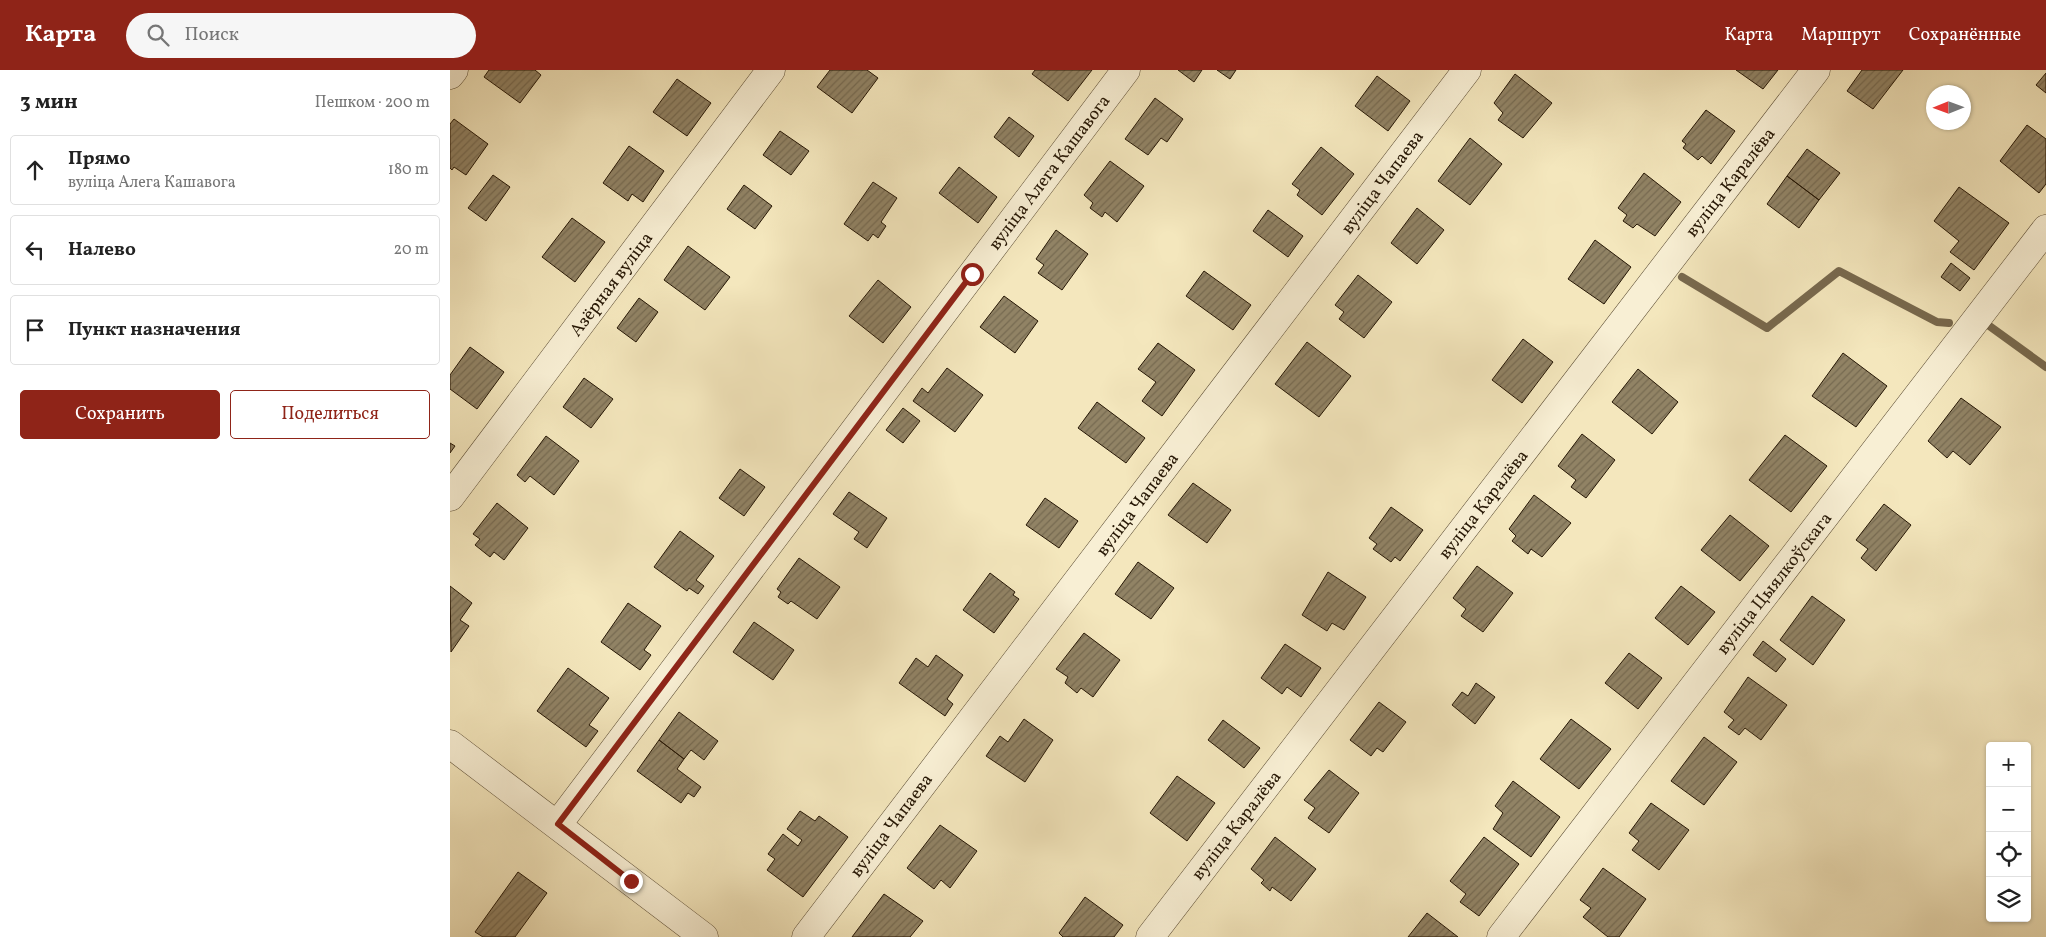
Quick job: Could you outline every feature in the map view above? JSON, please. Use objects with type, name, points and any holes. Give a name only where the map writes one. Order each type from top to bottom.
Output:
[{"type":"street","points":[[450,75],[454,70]]},
{"type":"street","name":"Азёрная вуліца","points":[[450,497],[771,70]]},
{"type":"street","name":"вуліца Алега Кашавога","points":[[558,824],[1126,70]]},
{"type":"street","name":"вуліца Чапаева","points":[[806,937],[1467,70]]},
{"type":"street","name":"вуліца Каралёва","points":[[1150,937],[1816,70]]},
{"type":"street","name":"вуліца Цыялкоўскага","points":[[1501,937],[2046,229]]},
{"type":"street","points":[[450,744],[558,824],[704,937]]},
{"type":"building","points":[[489,70],[535,70],[541,75],[520,103],[484,77]]},
{"type":"building","points":[[830,70],[867,70],[878,78],[852,113],[817,87]]},
{"type":"building","points":[[1035,70],[1092,70],[1068,101],[1032,74]]},
{"type":"building","points":[[1178,70],[1202,70],[1194,82]]},
{"type":"building","points":[[1217,70],[1236,70],[1230,79]]},
{"type":"building","points":[[1736,70],[1778,70],[1763,89]]},
{"type":"building","points":[[1862,70],[1903,70],[1873,109],[1847,91]]},
{"type":"building","points":[[2046,73],[2046,93],[2036,85]]},
{"type":"building","points":[[1515,74],[1552,103],[1523,138],[1498,120],[1503,113],[1494,103]]},
{"type":"building","points":[[1377,76],[1410,101],[1388,131],[1355,106]]},
{"type":"building","points":[[677,79],[711,103],[687,136],[653,112]]},
{"type":"building","points":[[1155,98],[1183,119],[1167,142],[1161,138],[1148,155],[1125,139]]},
{"type":"building","points":[[1706,110],[1735,131],[1711,164],[1702,156],[1698,160],[1683,148],[1686,144],[1682,141]]},
{"type":"building","points":[[1009,117],[1034,136],[1019,157],[994,137]]},
{"type":"building","points":[[454,119],[488,144],[466,175],[454,167],[452,170],[450,168],[450,124]]},
{"type":"building","points":[[2027,125],[2046,139],[2046,184],[2039,193],[2000,161]]},
{"type":"building","points":[[780,131],[809,151],[791,175],[763,155]]},
{"type":"building","points":[[1470,138],[1502,164],[1470,205],[1438,181]]},
{"type":"building","points":[[629,146],[664,171],[643,202],[632,194],[628,201],[603,183]]},
{"type":"building","points":[[1321,147],[1354,174],[1322,215],[1297,195],[1300,190],[1292,184]]},
{"type":"building","points":[[1807,149],[1840,173],[1819,200],[1787,176]]},
{"type":"building","points":[[1110,161],[1144,186],[1117,222],[1105,212],[1102,217],[1090,208],[1093,203],[1084,195]]},
{"type":"building","points":[[959,167],[997,197],[978,223],[939,193]]},
{"type":"building","points":[[1644,173],[1681,202],[1655,236],[1637,224],[1633,228],[1623,221],[1627,215],[1618,208]]},
{"type":"building","points":[[493,175],[510,187],[486,221],[468,208]]},
{"type":"building","points":[[1787,176],[1819,200],[1799,228],[1767,204]]},
{"type":"building","points":[[873,182],[897,198],[881,222],[886,226],[878,238],[873,234],[868,241],[844,224]]},
{"type":"building","points":[[744,185],[772,206],[755,229],[727,209]]},
{"type":"building","points":[[1959,187],[2009,223],[1974,270],[1950,252],[1959,241],[1934,221]]},
{"type":"building","points":[[1417,208],[1444,230],[1417,264],[1391,243]]},
{"type":"building","points":[[1268,210],[1303,236],[1288,257],[1253,231]]},
{"type":"building","points":[[572,218],[605,242],[575,282],[542,257]]},
{"type":"building","points":[[1056,230],[1088,254],[1062,290],[1038,273],[1044,265],[1036,259]]},
{"type":"building","points":[[1595,240],[1631,267],[1604,304],[1568,279]]},
{"type":"building","points":[[688,246],[730,277],[705,310],[664,280]]},
{"type":"building","points":[[1951,263],[1970,278],[1960,291],[1941,277]]},
{"type":"building","points":[[1204,271],[1251,305],[1233,330],[1186,296]]},
{"type":"building","points":[[1358,275],[1392,302],[1364,338],[1339,319],[1344,312],[1335,305]]},
{"type":"building","points":[[878,280],[911,307],[883,343],[849,316]]},
{"type":"building","points":[[1004,296],[1038,321],[1015,353],[980,327]]},
{"type":"building","points":[[639,298],[658,312],[636,342],[617,328]]},
{"type":"building","points":[[1523,339],[1553,362],[1522,403],[1492,380]]},
{"type":"building","points":[[1307,342],[1351,376],[1319,417],[1275,384]]},
{"type":"building","points":[[1158,343],[1195,370],[1162,416],[1142,401],[1156,382],[1138,369]]},
{"type":"building","points":[[470,347],[504,372],[477,409],[450,389],[450,375]]},
{"type":"building","points":[[1843,353],[1887,386],[1856,427],[1812,396]]},
{"type":"building","points":[[947,368],[983,395],[955,432],[913,401],[922,388],[928,393]]},
{"type":"building","points":[[1638,369],[1678,402],[1652,434],[1612,402]]},
{"type":"building","points":[[584,378],[613,399],[591,428],[563,407]]},
{"type":"building","points":[[1961,398],[2001,427],[1970,465],[1953,451],[1947,458],[1928,441]]},
{"type":"building","points":[[1097,402],[1145,438],[1126,463],[1078,428]]},
{"type":"building","points":[[903,408],[920,421],[903,443],[886,430]]},
{"type":"building","points":[[1582,434],[1615,460],[1586,498],[1571,487],[1576,480],[1558,466]]},
{"type":"building","points":[[1785,435],[1827,466],[1791,512],[1749,480]]},
{"type":"building","points":[[546,436],[579,461],[554,495],[530,476],[525,482],[517,475]]},
{"type":"building","points":[[450,443],[455,446],[450,453]]},
{"type":"building","points":[[740,469],[765,487],[744,516],[719,498]]},
{"type":"building","points":[[1193,483],[1231,510],[1207,543],[1168,515]]},
{"type":"building","points":[[849,492],[887,518],[867,548],[854,539],[859,532],[833,514]]},
{"type":"building","points":[[1534,495],[1571,523],[1542,557],[1531,549],[1528,554],[1512,541],[1516,536],[1509,529]]},
{"type":"building","points":[[1045,498],[1078,521],[1059,548],[1026,525]]},
{"type":"building","points":[[497,503],[528,528],[504,560],[494,552],[490,557],[475,545],[480,539],[473,534]]},
{"type":"building","points":[[1884,504],[1911,525],[1876,571],[1861,558],[1868,549],[1856,540]]},
{"type":"building","points":[[1391,507],[1423,530],[1400,561],[1395,557],[1391,562],[1373,549],[1377,544],[1369,538]]},
{"type":"building","points":[[1730,515],[1769,546],[1740,581],[1701,550]]},
{"type":"building","points":[[680,531],[714,556],[696,580],[704,586],[698,594],[689,588],[687,591],[654,567]]},
{"type":"building","points":[[799,558],[840,587],[817,619],[791,601],[788,604],[778,597],[781,592],[777,589]]},
{"type":"building","points":[[1138,562],[1174,588],[1151,619],[1115,594]]},
{"type":"building","points":[[1477,566],[1513,593],[1483,632],[1461,616],[1466,609],[1453,598]]},
{"type":"building","points":[[1328,572],[1366,597],[1344,630],[1332,623],[1327,631],[1302,615]]},
{"type":"building","points":[[990,573],[1015,592],[1013,595],[1019,599],[994,633],[963,610]]},
{"type":"building","points":[[450,586],[472,603],[460,620],[469,626],[451,652]]},
{"type":"building","points":[[1681,586],[1715,612],[1688,645],[1655,618]]},
{"type":"building","points":[[1812,596],[1845,620],[1813,665],[1780,640]]},
{"type":"building","points":[[628,603],[661,626],[644,650],[651,655],[640,670],[601,642]]},
{"type":"building","points":[[754,622],[794,650],[773,680],[733,652]]},
{"type":"building","points":[[1084,633],[1120,660],[1093,697],[1081,688],[1077,693],[1065,683],[1068,677],[1056,669]]},
{"type":"building","points":[[1763,641],[1786,659],[1776,672],[1753,655]]},
{"type":"building","points":[[1285,644],[1321,668],[1301,697],[1287,687],[1282,694],[1261,678]]},
{"type":"building","points":[[1629,653],[1662,678],[1638,709],[1605,683]]},
{"type":"building","points":[[936,655],[963,675],[947,699],[953,704],[945,716],[899,683],[916,658],[928,667]]},
{"type":"building","points":[[568,668],[609,698],[589,725],[598,731],[586,747],[537,711]]},
{"type":"building","points":[[1748,677],[1787,705],[1761,740],[1745,728],[1739,735],[1728,727],[1734,720],[1724,712]]},
{"type":"building","points":[[1476,683],[1495,697],[1475,724],[1452,705],[1462,692],[1468,696]]},
{"type":"building","points":[[1379,702],[1406,722],[1383,752],[1377,748],[1371,756],[1350,740]]},
{"type":"building","points":[[679,712],[718,741],[704,760],[691,750],[684,759],[659,740]]},
{"type":"building","points":[[1024,719],[1053,740],[1025,782],[986,756],[1000,736],[1008,742]]},
{"type":"building","points":[[1571,719],[1611,749],[1579,789],[1540,759]]},
{"type":"building","points":[[1223,720],[1260,748],[1244,768],[1208,740]]},
{"type":"building","points":[[1704,737],[1737,762],[1704,805],[1671,781]]},
{"type":"building","points":[[659,740],[684,759],[677,769],[701,787],[694,797],[688,793],[681,803],[637,771]]},
{"type":"building","points":[[1329,770],[1359,793],[1329,833],[1308,818],[1315,808],[1304,800]]},
{"type":"building","points":[[1177,776],[1215,803],[1187,841],[1150,813]]},
{"type":"building","points":[[1513,781],[1560,817],[1531,857],[1493,829],[1503,813],[1495,806]]},
{"type":"building","points":[[1651,803],[1689,830],[1659,870],[1632,850],[1639,841],[1629,833]]},
{"type":"building","points":[[800,811],[815,821],[819,816],[848,837],[803,897],[767,870],[775,859],[768,854],[783,834],[798,846],[802,840],[787,829]]},
{"type":"building","points":[[940,825],[977,851],[950,888],[941,880],[934,889],[907,868]]},
{"type":"building","points":[[1275,837],[1316,869],[1291,901],[1272,887],[1270,891],[1261,883],[1264,880],[1251,869]]},
{"type":"building","points":[[1484,837],[1519,864],[1479,916],[1460,902],[1466,894],[1450,881]]},
{"type":"building","points":[[1603,868],[1646,899],[1619,937],[1608,937],[1583,917],[1591,908],[1580,900]]},
{"type":"building","points":[[518,872],[547,893],[515,937],[483,937],[475,932]]},
{"type":"building","points":[[884,894],[923,921],[910,937],[852,937]]},
{"type":"building","points":[[1085,897],[1123,925],[1114,937],[1063,937],[1059,933]]},
{"type":"building","points":[[1427,913],[1458,937],[1408,937]]},
{"type":"waterway","points":[[1682,277],[1767,328],[1839,271],[1937,322],[1949,323]]},
{"type":"waterway","points":[[1988,325],[2046,367]]},
{"type":"route","points":[[631,881],[558,824],[972,274]]}]
